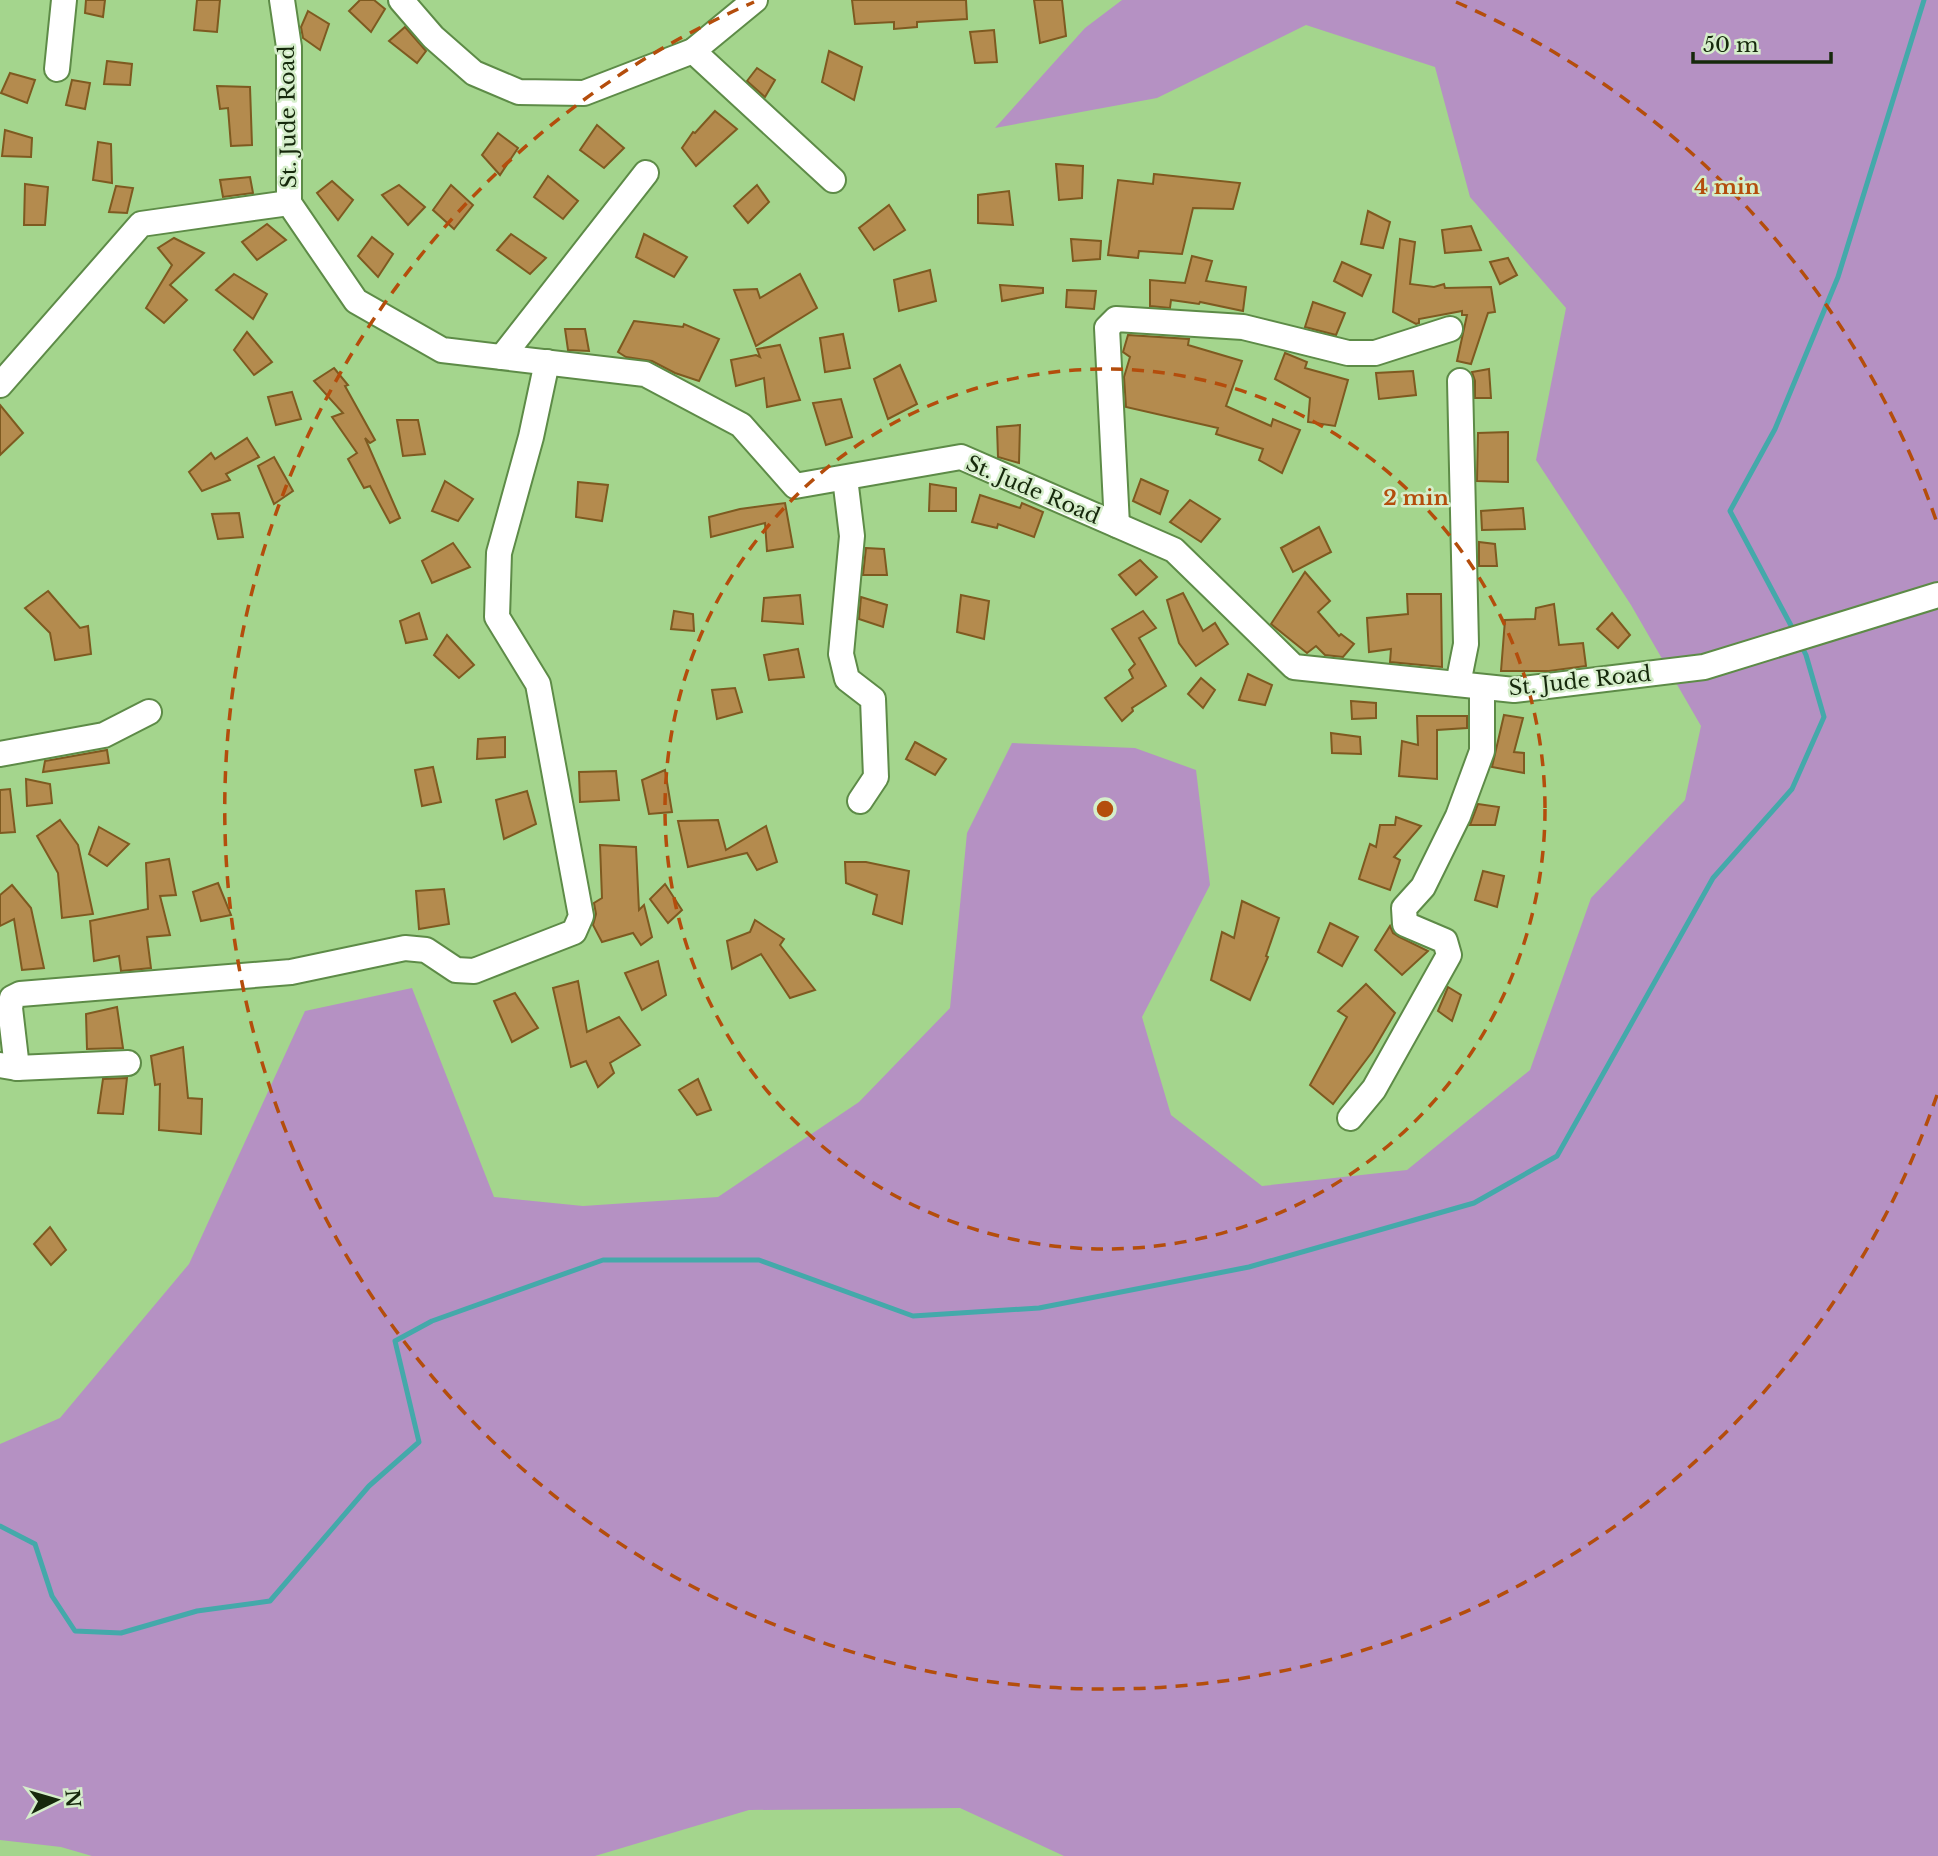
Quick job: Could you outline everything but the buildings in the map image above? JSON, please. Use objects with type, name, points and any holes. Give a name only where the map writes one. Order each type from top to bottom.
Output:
[{"type":"street","points":[[57,69],[64,0]]},
{"type":"street","name":"St. Jude Road","points":[[282,0],[289,47],[289,203],[356,301],[442,350],[645,374],[741,425],[795,486],[961,457],[1174,550],[1294,667],[1514,690],[1704,667],[1938,595]]},
{"type":"street","points":[[401,0],[433,37],[474,73],[519,92],[584,93],[694,51],[755,0]]},
{"type":"street","points":[[694,51],[833,180]]},
{"type":"street","points":[[502,357],[646,173]]},
{"type":"street","points":[[0,385],[141,223],[289,203]]},
{"type":"street","points":[[1117,525],[1107,328],[1116,319],[1243,327],[1348,353],[1375,352],[1450,329]]},
{"type":"street","points":[[128,1063],[8,1067],[12,998],[20,994],[291,972],[405,948],[426,950],[456,970],[474,971],[574,932],[581,916],[538,684],[497,617],[499,553],[531,437],[547,362]]},
{"type":"street","points":[[1350,1118],[1374,1089],[1449,955],[1445,941],[1405,924],[1404,908],[1423,887],[1452,828],[1482,751],[1470,686],[1466,644],[1460,381]]},
{"type":"street","points":[[845,478],[852,536],[841,654],[847,679],[873,699],[876,777],[860,801]]},
{"type":"street","points":[[0,754],[104,735],[149,712]]},
{"type":"shaded area","points":[[1122,0],[1938,0],[1938,1856],[1064,1856],[960,1808],[749,1810],[595,1856],[92,1856],[61,1847],[0,1840],[0,1444],[60,1418],[189,1264],[305,1011],[412,988],[494,1197],[583,1206],[718,1197],[859,1102],[950,1008],[967,833],[1012,743],[1135,748],[1196,770],[1210,885],[1142,1017],[1171,1115],[1262,1186],[1407,1170],[1530,1070],[1591,898],[1685,800],[1701,726],[1631,605],[1536,460],[1566,308],[1470,197],[1435,67],[1306,25],[1157,98],[995,128],[1085,28]]},
{"type":"waterway","points":[[1795,633],[1730,511],[1775,429],[1838,277],[1924,0]]},
{"type":"waterway","points":[[0,1526],[35,1544],[52,1596],[75,1631],[121,1633],[197,1611],[270,1601],[369,1486],[419,1442],[395,1341],[432,1321],[603,1260],[759,1260],[913,1316],[1039,1308],[1249,1267],[1474,1203],[1557,1156],[1713,878],[1792,789],[1824,717],[1801,645]]}]
